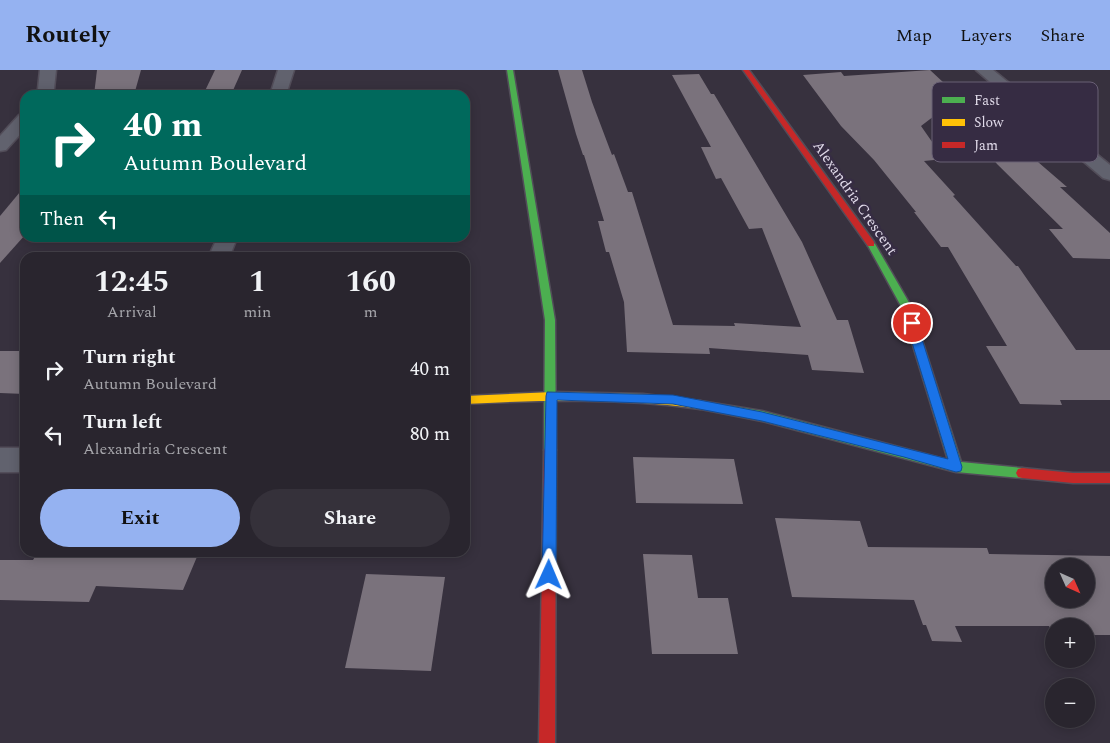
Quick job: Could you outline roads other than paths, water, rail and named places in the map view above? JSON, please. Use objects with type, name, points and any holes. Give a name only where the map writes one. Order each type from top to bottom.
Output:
[{"type":"street","points":[[45,90],[48,70]]},
{"type":"street","points":[[280,90],[286,70]]},
{"type":"street","points":[[510,70],[550,320],[551,396],[547,743]]},
{"type":"street","name":"Alexandria Crescent","points":[[746,70],[878,253],[906,306],[956,467]]},
{"type":"street","points":[[984,70],[999,82]]},
{"type":"street","points":[[0,146],[20,124]]},
{"type":"street","points":[[1095,162],[1110,174]]},
{"type":"street","points":[[470,400],[551,396],[673,400],[762,416],[956,467],[1073,478],[1110,478]]},
{"type":"street","points":[[0,460],[20,460]]}]
